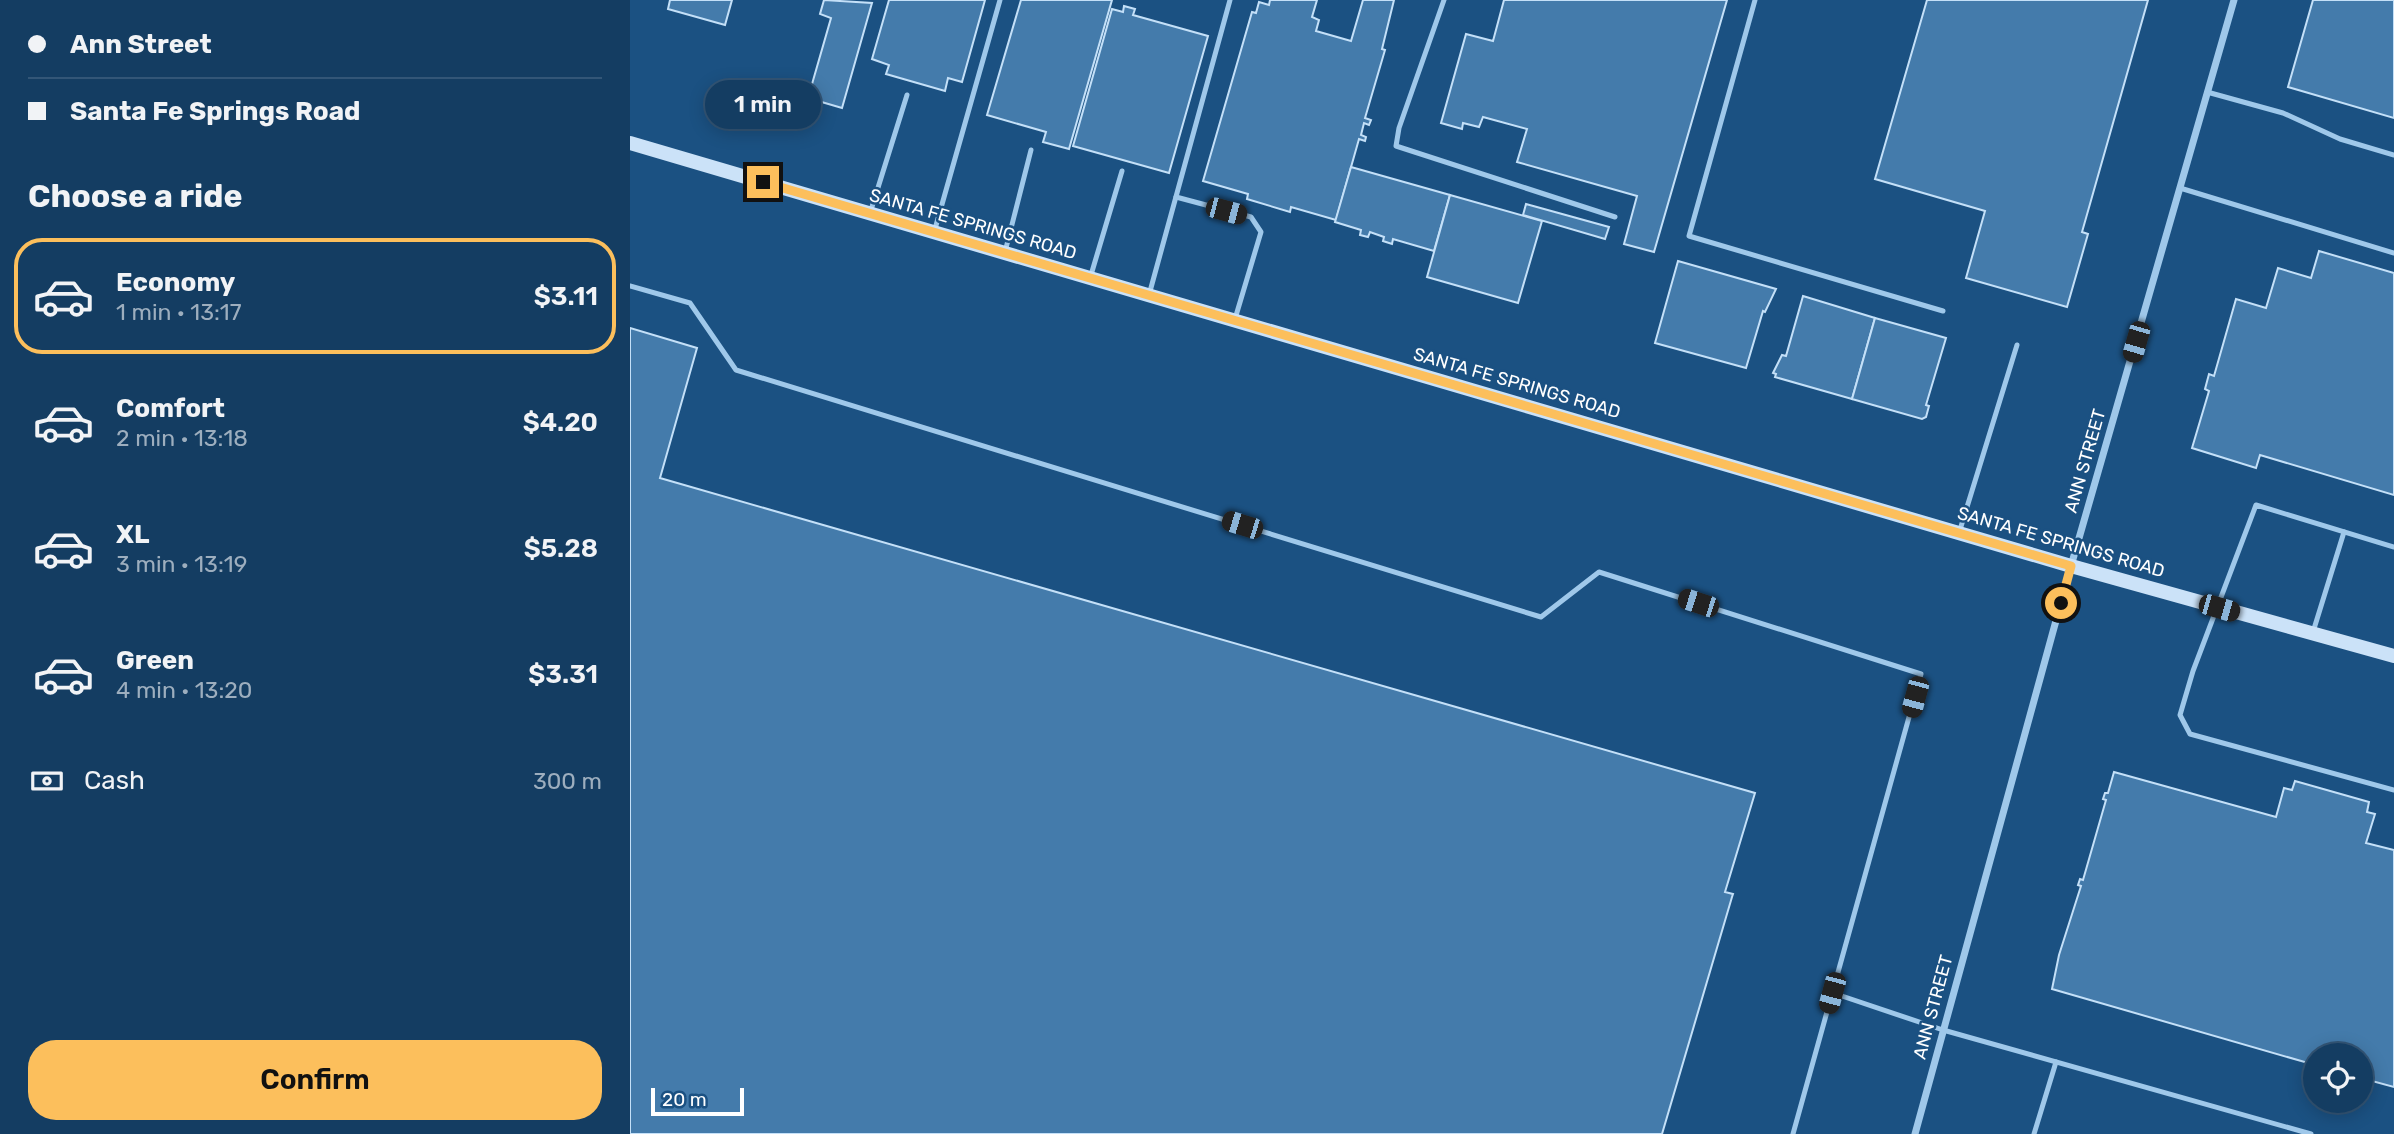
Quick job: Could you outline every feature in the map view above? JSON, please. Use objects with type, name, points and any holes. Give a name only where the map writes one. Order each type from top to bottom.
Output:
[{"type":"main road","name":"SANTA FE SPRINGS ROAD","points":[[630,143],[2071,566],[2312,634],[2393,652]]},
{"type":"street","name":"ANN STREET","points":[[1915,1134],[2071,566],[2234,0]]},
{"type":"lane","points":[[934,232],[1000,0]]},
{"type":"lane","points":[[1149,295],[1230,0]]},
{"type":"lane","points":[[1444,0],[1399,128],[1396,146],[1615,217]]},
{"type":"lane","points":[[1755,0],[1689,236],[1943,311]]},
{"type":"lane","points":[[2207,92],[2283,113],[2340,139],[2394,155]]},
{"type":"lane","points":[[870,214],[907,95]]},
{"type":"lane","points":[[1005,253],[1031,150]]},
{"type":"lane","points":[[1091,278],[1122,171]]},
{"type":"lane","points":[[2180,188],[2394,253]]},
{"type":"lane","points":[[1176,197],[1251,217],[1261,232],[1235,320]]},
{"type":"lane","points":[[630,286],[690,303],[736,370],[1541,617],[1599,572],[1921,674],[1793,1134]]},
{"type":"lane","points":[[1959,533],[2017,345]]},
{"type":"lane","points":[[2394,548],[2256,505],[2193,671],[2180,715],[2190,734],[2394,790]]},
{"type":"lane","points":[[2312,634],[2344,532]]},
{"type":"lane","points":[[1832,993],[1943,1030],[2311,1134]]},
{"type":"lane","points":[[2034,1134],[2056,1062]]},
{"type":"building","points":[[670,0],[732,0],[725,25],[668,9]]},
{"type":"building","points":[[824,0],[872,3],[842,108],[808,98],[831,18],[820,14]]},
{"type":"building","points":[[889,0],[985,0],[962,82],[948,78],[945,91],[886,74],[889,65],[872,59]]},
{"type":"building","points":[[1021,0],[1112,0],[1069,149],[1043,142],[1046,132],[987,115]]},
{"type":"building","points":[[1270,0],[1317,0],[1312,17],[1319,20],[1316,31],[1351,41],[1363,0],[1394,0],[1382,49],[1385,50],[1365,118],[1371,120],[1369,125],[1364,123],[1361,135],[1366,137],[1365,141],[1359,139],[1336,220],[1291,207],[1290,212],[1247,199],[1248,194],[1203,181],[1252,12],[1256,13],[1259,2],[1269,5]]},
{"type":"building","points":[[1504,0],[1727,0],[1654,252],[1624,244],[1637,196],[1517,162],[1527,129],[1483,117],[1479,127],[1463,123],[1462,129],[1441,123],[1466,34],[1493,41]]},
{"type":"building","points":[[1927,0],[2148,0],[2082,232],[2088,234],[2067,307],[1966,278],[1985,211],[1875,179]]},
{"type":"building","points":[[2313,0],[2394,0],[2394,118],[2288,87]]},
{"type":"building","points":[[1124,6],[1135,9],[1133,15],[1208,36],[1169,173],[1073,146],[1112,9],[1123,12]]},
{"type":"building","points":[[1351,167],[1450,195],[1434,251],[1393,239],[1392,244],[1383,241],[1384,237],[1370,232],[1368,237],[1360,235],[1361,230],[1335,222]]},
{"type":"building","points":[[1450,195],[1542,221],[1518,303],[1427,277]]},
{"type":"building","points":[[1526,204],[1609,227],[1605,239],[1523,215]]},
{"type":"building","points":[[2319,251],[2394,273],[2394,495],[2260,455],[2256,468],[2192,448],[2209,391],[2205,389],[2209,374],[2214,376],[2236,299],[2266,308],[2278,268],[2311,278]]},
{"type":"building","points":[[1678,261],[1776,289],[1765,312],[1763,311],[1746,368],[1655,343]]},
{"type":"building","points":[[1803,296],[1875,318],[1852,399],[1775,377],[1776,374],[1773,373],[1782,355],[1786,356]]},
{"type":"building","points":[[1875,318],[1946,338],[1926,405],[1929,406],[1926,417],[1922,419],[1852,399]]},
{"type":"building","points":[[630,328],[697,348],[660,478],[1755,793],[1725,892],[1733,894],[1662,1134],[630,1134]]},
{"type":"building","points":[[2114,772],[2276,817],[2284,788],[2292,790],[2295,781],[2369,802],[2367,812],[2375,814],[2366,843],[2394,850],[2394,1087],[2373,1081],[2373,1043],[2303,1043],[2303,1062],[2052,989],[2059,955],[2081,886],[2078,885],[2080,879],[2083,880],[2106,800],[2103,799],[2105,793],[2108,793]]},
{"type":"route","points":[[763,182],[2071,566],[2061,603]]}]
